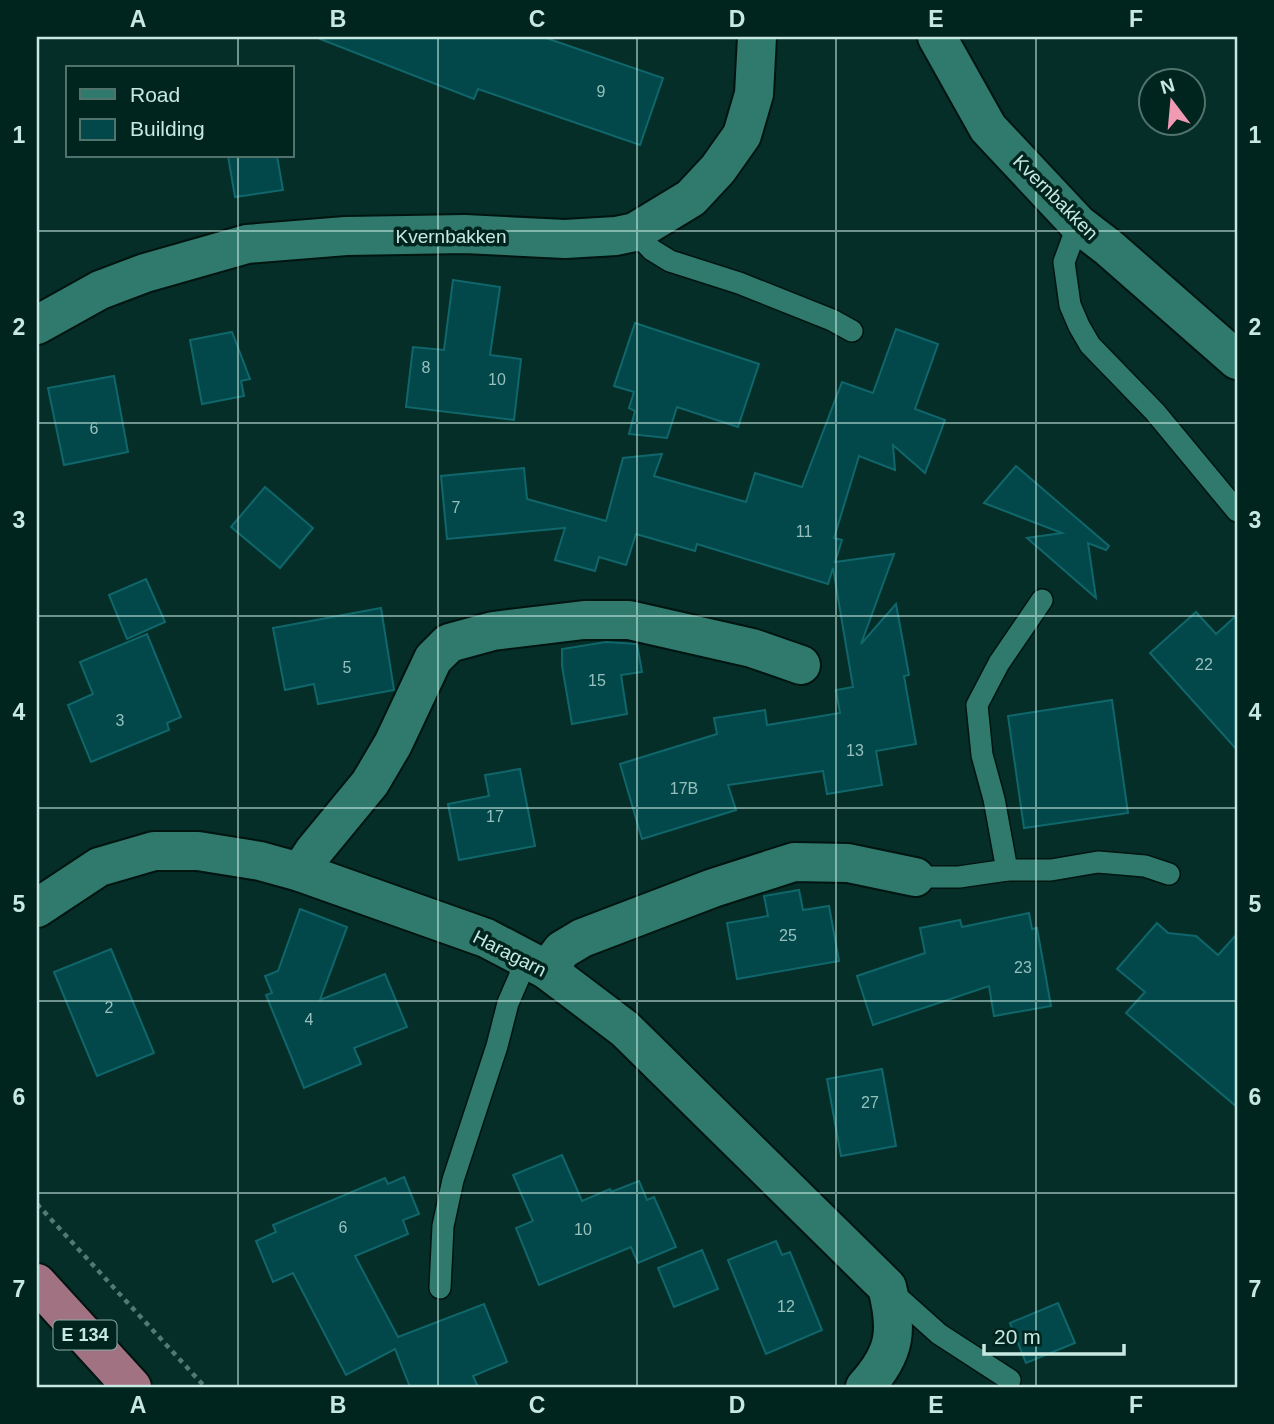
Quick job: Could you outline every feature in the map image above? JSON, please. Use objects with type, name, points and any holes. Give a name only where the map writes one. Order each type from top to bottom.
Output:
[{"type":"highway","name":"E 134","points":[[37,1283],[132,1387]]},
{"type":"street","name":"Kvernbakken","points":[[37,325],[100,290],[145,273],[247,244],[346,236],[466,234],[565,239],[635,232],[691,198],[718,169],[741,135],[754,94],[757,37]]},
{"type":"street","name":"Kvernbakken","points":[[937,37],[988,128],[1078,224],[1237,360]]},
{"type":"street","points":[[300,872],[370,783],[393,744],[433,659],[449,643],[493,631],[584,620],[629,620],[752,648],[801,665]]},
{"type":"street","name":"Haragarn","points":[[37,908],[99,867],[153,851],[198,851],[260,861],[300,872],[486,938],[537,965],[625,1029],[887,1287]]},
{"type":"street","points":[[537,965],[582,938],[713,888],[794,862],[848,863],[915,877]]},
{"type":"street","points":[[866,1387],[886,1357],[894,1336],[894,1315],[887,1287]]},
{"type":"lane","points":[[1078,224],[1064,261],[1070,304],[1079,326],[1090,345],[1155,412],[1237,511]]},
{"type":"lane","points":[[635,232],[652,250],[670,261],[739,283],[832,320],[852,331]]},
{"type":"lane","points":[[1007,870],[994,799],[982,755],[977,705],[999,663],[1042,600]]},
{"type":"lane","points":[[915,877],[959,877],[1007,870],[1051,870],[1098,862],[1145,866],[1169,874]]},
{"type":"lane","points":[[439,1288],[443,1226],[453,1180],[497,1046],[508,1003],[537,965]]},
{"type":"lane","points":[[887,1287],[939,1334],[1010,1380]]},
{"type":"path","points":[[37,1204],[205,1387]]},
{"type":"building","points":[[543,37],[663,78],[640,145],[478,89],[474,99],[320,39]]},
{"type":"building","points":[[228,158],[277,158],[283,190],[235,197]]},
{"type":"building","points":[[453,280],[500,287],[490,355],[521,359],[514,420],[406,407],[413,347],[444,350]]},
{"type":"building","points":[[635,323],[759,364],[738,427],[677,407],[667,438],[629,434],[635,411],[629,408],[634,392],[614,386]]},
{"type":"building","points":[[896,329],[938,344],[915,409],[945,420],[925,473],[893,445],[895,470],[859,456],[834,538],[842,540],[835,562],[894,554],[861,644],[896,604],[909,675],[904,676],[916,744],[876,751],[882,785],[827,794],[823,771],[728,785],[736,810],[642,839],[620,764],[717,734],[714,718],[765,710],[767,725],[840,713],[836,690],[853,687],[833,568],[828,584],[697,544],[695,551],[636,534],[626,565],[599,557],[595,571],[555,560],[565,528],[447,539],[441,476],[524,468],[527,499],[606,521],[623,458],[662,454],[654,476],[746,502],[755,473],[802,487],[842,382],[873,393]]},
{"type":"building","points":[[232,332],[250,379],[241,381],[244,396],[202,404],[190,340]]},
{"type":"building","points":[[114,376],[128,452],[64,465],[48,388]]},
{"type":"building","points":[[1016,466],[1109,546],[1106,550],[1088,543],[1096,598],[1027,538],[1062,533],[984,503]]},
{"type":"building","points":[[265,487],[313,528],[280,568],[231,527]]},
{"type":"building","points":[[146,579],[165,622],[127,639],[109,595]]},
{"type":"building","points":[[381,608],[394,690],[318,704],[314,684],[285,690],[273,628]]},
{"type":"building","points":[[1196,612],[1216,634],[1237,615],[1237,750],[1150,653]]},
{"type":"building","points":[[147,634],[181,717],[167,723],[169,730],[91,762],[68,705],[93,694],[80,662]]},
{"type":"building","points":[[606,642],[637,644],[642,672],[621,675],[627,714],[572,724],[562,666],[562,649]]},
{"type":"building","points":[[1112,700],[1128,813],[1024,828],[1008,716]]},
{"type":"building","points":[[520,769],[535,846],[459,860],[448,804],[489,796],[485,775]]},
{"type":"building","points":[[799,890],[803,910],[829,906],[839,961],[737,979],[727,923],[768,916],[764,896]]},
{"type":"building","points":[[300,909],[347,927],[320,1000],[385,974],[407,1027],[354,1048],[361,1064],[304,1088],[266,995],[272,993],[265,976],[278,971]]},
{"type":"building","points":[[1029,913],[1032,929],[1037,928],[1051,1006],[994,1016],[989,986],[873,1025],[857,976],[925,953],[920,928],[960,920],[962,927]]},
{"type":"building","points":[[1157,923],[1168,933],[1196,936],[1218,955],[1237,934],[1237,1107],[1126,1013],[1145,992],[1117,969]]},
{"type":"building","points":[[111,949],[154,1053],[97,1076],[54,972]]},
{"type":"building","points":[[882,1069],[896,1146],[841,1156],[827,1079]]},
{"type":"building","points":[[562,1155],[582,1201],[639,1181],[647,1200],[654,1197],[676,1247],[638,1263],[631,1247],[539,1285],[516,1228],[533,1221],[513,1175]]},
{"type":"building","points":[[404,1177],[419,1214],[403,1220],[408,1234],[355,1256],[398,1337],[484,1304],[507,1362],[473,1376],[478,1387],[410,1387],[395,1349],[346,1375],[293,1273],[273,1282],[256,1241],[276,1232],[273,1225],[385,1178],[388,1184]]},
{"type":"building","points":[[776,1241],[782,1255],[790,1252],[822,1330],[766,1354],[728,1260]]},
{"type":"building","points":[[702,1250],[718,1289],[674,1307],[658,1268]]},
{"type":"building","points":[[1058,1303],[1075,1343],[1026,1363],[1010,1323]]}]
